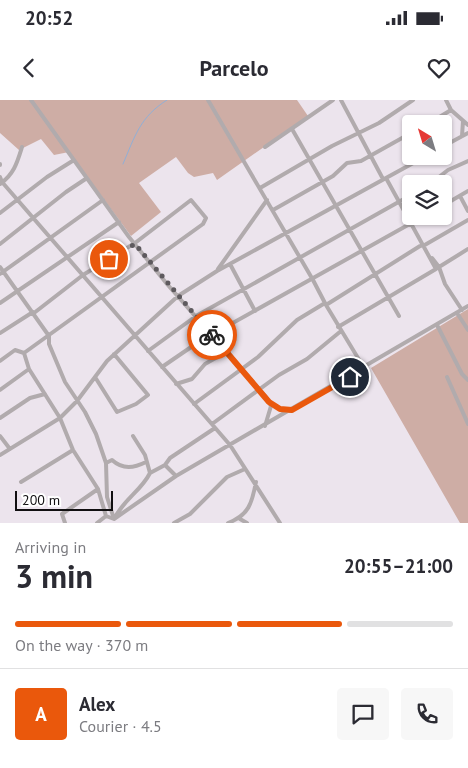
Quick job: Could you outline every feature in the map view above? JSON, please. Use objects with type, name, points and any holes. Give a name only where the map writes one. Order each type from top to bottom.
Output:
[{"type":"street","points":[[31,100],[135,244],[178,296],[260,388],[269,402],[280,409],[292,410]]},
{"type":"street","points":[[208,100],[314,280],[325,304],[364,368]]},
{"type":"street","points":[[265,147],[333,100]]},
{"type":"street","points":[[341,100],[370,155],[402,208]]},
{"type":"street","points":[[260,188],[359,133],[413,100]]},
{"type":"street","points":[[446,100],[451,110],[468,124]]},
{"type":"street","points":[[443,115],[451,110]]},
{"type":"street","points":[[462,136],[463,121]]},
{"type":"street","points":[[292,129],[399,316]]},
{"type":"street","points":[[452,142],[468,133]]},
{"type":"street","points":[[273,210],[323,182],[339,172],[347,164],[358,162],[402,138]]},
{"type":"street","points":[[1,183],[14,171],[22,147]]},
{"type":"street","points":[[0,213],[47,177],[74,160]]},
{"type":"street","points":[[442,175],[468,161]]},
{"type":"street","points":[[0,455],[60,418],[77,401],[114,354],[178,296],[217,271],[286,235],[410,165]]},
{"type":"street","points":[[0,177],[1,183],[34,218],[66,259],[83,275],[230,445],[245,469],[256,482],[280,523]]},
{"type":"street","points":[[0,244],[66,192],[87,178]]},
{"type":"street","points":[[452,200],[468,191]]},
{"type":"street","points":[[460,196],[468,210]]},
{"type":"street","points":[[2,272],[103,200]]},
{"type":"street","points":[[0,333],[34,312],[83,275],[135,244],[191,200],[204,215],[206,221],[151,262],[100,296],[24,353]]},
{"type":"street","points":[[217,271],[267,200]]},
{"type":"street","points":[[148,351],[196,316],[402,200]]},
{"type":"street","points":[[194,404],[243,369],[292,324],[468,220]]},
{"type":"street","points":[[0,304],[119,222]]},
{"type":"street","points":[[162,368],[181,353],[212,335],[314,280],[409,225]]},
{"type":"street","points":[[412,225],[420,236],[422,246],[439,267],[445,284],[462,310]]},
{"type":"street","points":[[114,519],[126,500],[145,484],[150,473],[166,465],[180,449],[213,426],[260,388],[308,358],[340,329],[436,269],[412,225]]},
{"type":"street","points":[[439,267],[468,249]]},
{"type":"street","points":[[230,264],[255,312]]},
{"type":"street","points":[[0,266],[2,272],[34,312],[49,336],[48,344],[55,359],[96,434],[106,463],[107,497],[114,519]]},
{"type":"street","points":[[114,519],[176,476],[265,426],[468,306]]},
{"type":"street","points":[[457,313],[468,330]]},
{"type":"street","points":[[437,325],[462,374],[468,380]]},
{"type":"street","points":[[0,361],[15,350],[24,353]]},
{"type":"street","points":[[176,384],[192,379],[205,364],[226,352]]},
{"type":"street","points":[[24,353],[29,369],[60,418],[73,450],[98,489],[106,516]]},
{"type":"street","points":[[95,377],[117,412],[136,404],[148,395],[114,354]]},
{"type":"street","points":[[0,390],[29,369]]},
{"type":"street","points":[[447,377],[468,424]]},
{"type":"street","points":[[0,418],[30,398],[45,394]]},
{"type":"street","points":[[265,426],[270,412],[269,402]]},
{"type":"street","points":[[0,436],[10,449]]},
{"type":"street","points":[[133,436],[150,473]]},
{"type":"street","points":[[21,482],[73,450]]},
{"type":"street","points":[[106,463],[112,460],[118,466],[128,468],[146,462]]},
{"type":"street","points":[[166,465],[176,476]]},
{"type":"street","points":[[174,523],[190,514],[227,477],[245,469]]},
{"type":"street","points":[[228,523],[240,519],[253,497],[256,482]]},
{"type":"street","points":[[65,523],[62,514],[98,489]]},
{"type":"street","points":[[106,516],[114,519]]},
{"type":"street","points":[[97,523],[106,516]]},
{"type":"street","points":[[240,519],[247,523]]},
{"type":"shaded area","points":[[0,100],[297,100],[308,116],[217,180],[213,173],[194,177],[188,173],[176,157],[139,183],[161,212],[131,236],[69,152],[54,155],[41,139],[19,150],[0,133]]},
{"type":"shaded area","points":[[468,309],[468,523],[460,523],[371,368]]},
{"type":"waterway","points":[[123,164],[144,120],[167,100]]},
{"type":"way so far","points":[[109,259],[135,244],[212,335]]},
{"type":"route","points":[[212,335],[260,388],[269,402],[280,409],[292,410],[350,377]]}]
